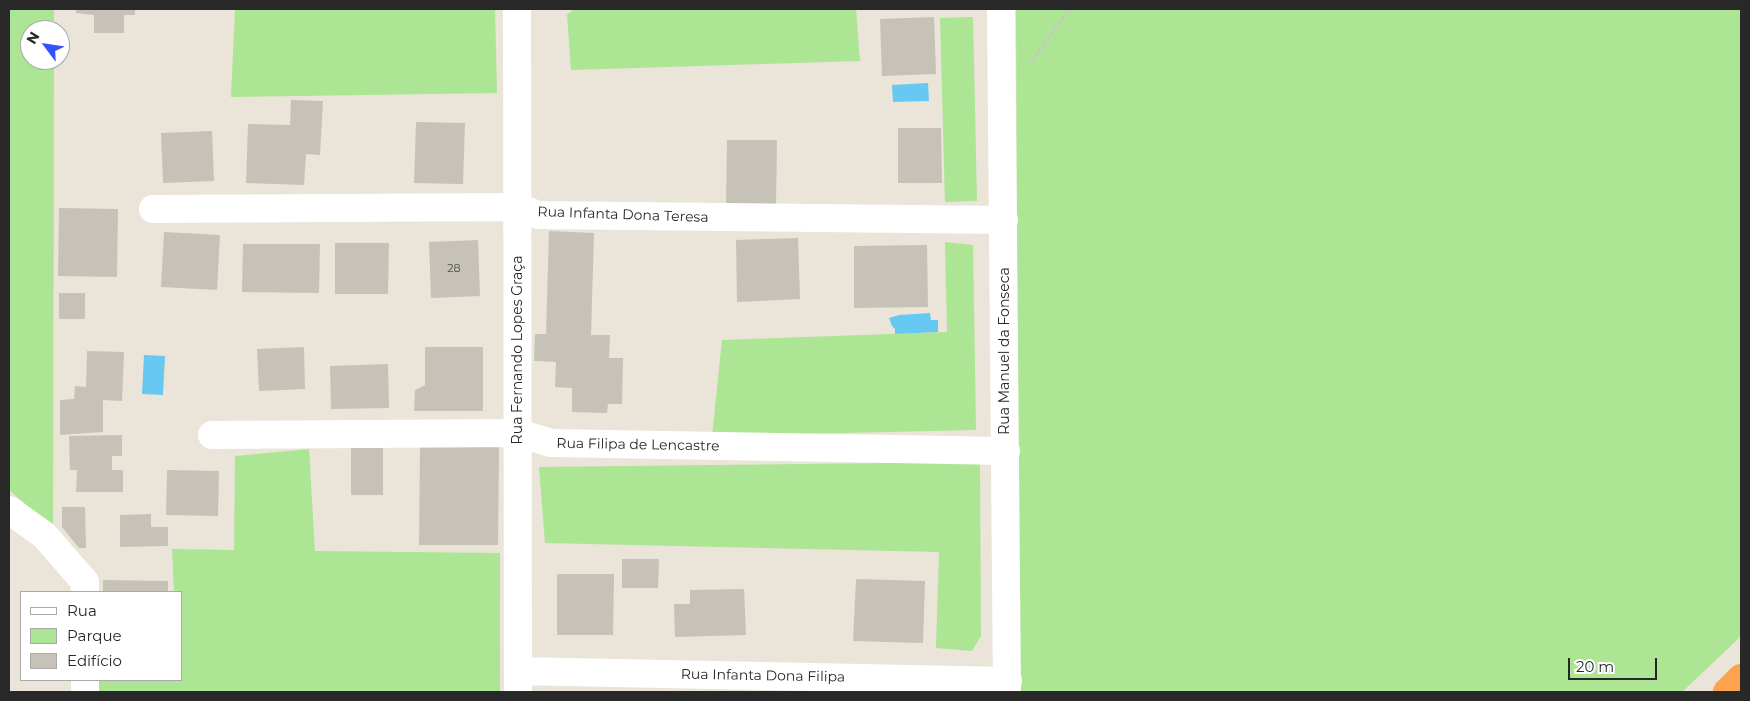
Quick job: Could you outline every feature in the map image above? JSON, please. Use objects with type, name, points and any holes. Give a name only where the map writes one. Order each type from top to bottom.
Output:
[{"type":"highway","points":[[1727,692],[1741,678]]},
{"type":"street","name":"Rua Fernando Lopes Graça","points":[[517,9],[518,681]]},
{"type":"street","name":"Rua Manuel da Fonseca","points":[[1001,9],[1008,687]]},
{"type":"street","name":"Rua Infanta Dona Teresa","points":[[153,209],[518,207],[538,215],[1004,220]]},
{"type":"street","name":"Rua Filipa de Lencastre","points":[[212,435],[518,433],[550,443],[1006,451]]},
{"type":"street","points":[[9,510],[44,535],[85,582],[85,591]]},
{"type":"street","name":"Rua Infanta Dona Filipa","points":[[518,681],[1008,687]]},
{"type":"path","points":[[1031,62],[1070,9]]},
{"type":"green space","points":[[9,9],[54,9],[54,20],[20,20],[20,70],[54,70],[53,528],[9,490]]},
{"type":"green space","points":[[235,9],[495,9],[497,93],[231,97]]},
{"type":"green space","points":[[574,9],[856,9],[860,61],[571,70],[567,15]]},
{"type":"green space","points":[[1016,9],[1741,9],[1741,634],[1737,640],[1682,692],[1019,692]]},
{"type":"green space","points":[[973,17],[977,201],[945,202],[940,18]]},
{"type":"green space","points":[[945,242],[973,245],[976,430],[712,436],[722,340],[947,332]]},
{"type":"green space","points":[[309,449],[315,551],[500,553],[500,692],[95,692],[96,681],[182,681],[182,591],[174,591],[172,549],[234,550],[235,456]]},
{"type":"green space","points":[[980,462],[981,636],[972,651],[936,648],[939,552],[545,543],[539,467]]},
{"type":"water","points":[[928,83],[929,101],[893,102],[892,85]]},
{"type":"water","points":[[930,313],[931,320],[938,320],[938,332],[895,334],[895,329],[889,318],[899,315]]},
{"type":"water","points":[[144,355],[165,356],[163,395],[142,394]]},
{"type":"building","points":[[76,9],[135,9],[135,15],[124,15],[124,33],[94,33],[94,15],[76,13]]},
{"type":"building","points":[[934,17],[936,74],[882,76],[880,19]]},
{"type":"building","points":[[291,100],[323,101],[320,155],[306,154],[304,185],[246,183],[248,124],[290,125]]},
{"type":"building","points":[[416,122],[465,123],[463,184],[414,183]]},
{"type":"building","points":[[898,128],[941,128],[942,183],[898,183]]},
{"type":"building","points":[[212,131],[214,181],[163,183],[161,133]]},
{"type":"building","points":[[727,140],[777,140],[776,206],[726,205]]},
{"type":"building","points":[[59,208],[118,209],[117,277],[58,276]]},
{"type":"building","points":[[549,231],[594,233],[591,335],[610,335],[609,358],[623,358],[622,404],[608,404],[607,413],[572,412],[572,388],[555,387],[556,362],[534,361],[535,334],[546,334]]},
{"type":"building","points":[[164,232],[220,235],[217,290],[161,287]]},
{"type":"building","points":[[798,238],[800,299],[737,302],[736,240]]},
{"type":"building","points":[[478,240],[480,296],[431,298],[429,242]]},
{"type":"building","points":[[335,243],[389,243],[388,294],[335,294]]},
{"type":"building","points":[[243,244],[320,244],[319,293],[242,292]]},
{"type":"building","points":[[927,245],[928,307],[854,308],[854,246]]},
{"type":"building","points":[[59,293],[85,293],[85,319],[59,319]]},
{"type":"building","points":[[304,347],[305,389],[259,391],[257,349]]},
{"type":"building","points":[[425,347],[483,347],[483,411],[414,411],[415,390],[425,385]]},
{"type":"building","points":[[87,351],[124,352],[122,401],[103,400],[103,432],[60,435],[60,400],[74,399],[75,386],[86,387]]},
{"type":"building","points":[[388,364],[389,408],[331,409],[330,366]]},
{"type":"building","points":[[122,435],[122,456],[112,456],[112,470],[123,470],[123,492],[76,492],[77,470],[70,470],[69,436]]},
{"type":"building","points":[[420,447],[499,447],[498,545],[419,545]]},
{"type":"building","points":[[351,448],[383,448],[383,495],[351,495]]},
{"type":"building","points":[[167,470],[219,471],[218,516],[166,515]]},
{"type":"building","points":[[62,507],[85,507],[86,548],[79,548],[62,527]]},
{"type":"building","points":[[151,514],[151,527],[168,527],[168,546],[120,547],[120,515]]},
{"type":"building","points":[[622,559],[659,559],[658,588],[622,588]]},
{"type":"building","points":[[557,574],[614,574],[613,635],[557,635]]},
{"type":"building","points":[[856,579],[925,581],[923,643],[853,641]]},
{"type":"building","points":[[103,580],[168,581],[168,591],[103,591]]},
{"type":"building","points":[[744,589],[746,635],[675,637],[674,604],[690,604],[690,590]]}]
